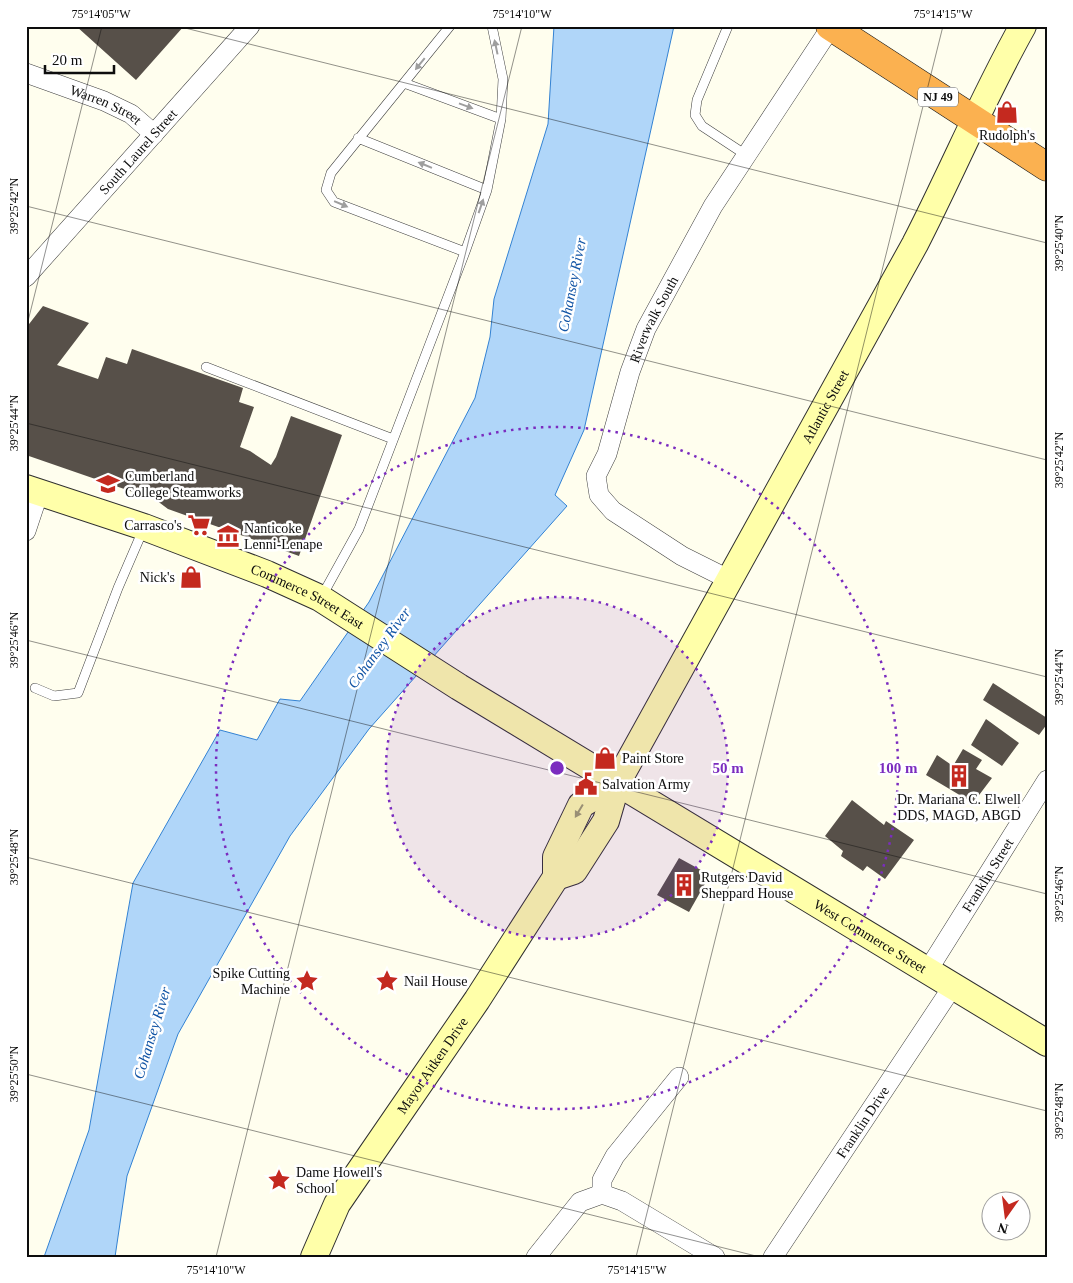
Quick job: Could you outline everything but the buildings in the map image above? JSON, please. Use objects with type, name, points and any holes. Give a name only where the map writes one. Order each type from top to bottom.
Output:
[{"type":"highway","name":"NJ 49","points":[[831,27],[1047,167]]},
{"type":"street","name":"South Laurel Street","points":[[26,277],[250,26]]},
{"type":"street","name":"Atlantic Street","points":[[617,783],[915,244],[996,74],[1023,26]]},
{"type":"street","name":"Riverwalk South","points":[[730,580],[682,556],[613,511],[598,495],[596,476],[608,454],[630,372],[646,329],[713,206],[831,27]]},
{"type":"street","name":"Warren Street","points":[[26,73],[104,101],[130,114],[154,134]]},
{"type":"street","name":"Commerce Street East","points":[[33,490],[144,527],[267,574],[320,598],[459,687],[617,783]]},
{"type":"street","points":[[26,531],[33,490]]},
{"type":"street","name":"Franklin Street","points":[[928,970],[1047,780]]},
{"type":"street","name":"Mayor Aitken Drive","points":[[314,1257],[337,1204],[462,1022],[556,877],[574,871],[580,862],[606,821],[617,783]]},
{"type":"street","name":"West Commerce Street","points":[[617,783],[1047,1043]]},
{"type":"street","name":"Franklin Drive","points":[[773,1257],[953,986]]},
{"type":"street","points":[[602,1194],[602,1180],[616,1156],[679,1077]]},
{"type":"street","points":[[536,1257],[580,1202],[602,1194],[622,1201],[715,1257]]},
{"type":"lane","points":[[450,26],[331,173],[326,190],[334,202],[465,252]]},
{"type":"lane","points":[[320,598],[359,529],[465,252],[486,190],[501,118],[503,79],[492,26]]},
{"type":"lane","points":[[728,26],[697,100],[695,115],[702,126],[746,155]]},
{"type":"lane","points":[[404,83],[501,118]]},
{"type":"lane","points":[[358,138],[486,190]]},
{"type":"lane","points":[[206,367],[393,439]]},
{"type":"lane","points":[[35,688],[54,696],[78,693],[118,588],[144,527]]},
{"type":"water","name":"Cohansey River","points":[[554,26],[674,26],[584,430],[555,495],[567,506],[369,729],[290,836],[178,1034],[127,1176],[115,1257],[44,1257],[89,1130],[133,883],[220,730],[257,740],[280,699],[300,701],[369,602],[475,398],[490,337],[494,299],[548,124]]},
{"type":"place","name":"Rudolph's","points":[[1007,112]]},
{"type":"place","name":"Cumberland College Steamworks","points":[[108,484]]},
{"type":"place","name":"Carrasco's","points":[[199,525]]},
{"type":"place","name":"Nanticoke Lenni-Lenape","points":[[228,536]]},
{"type":"place","name":"Nick's","points":[[191,577]]},
{"type":"place","name":"Paint Store","points":[[605,758]]},
{"type":"place","name":"Dr. Mariana C. Elwell DDS, MAGD, ABGD","points":[[959,776]]},
{"type":"place","name":"Salvation Army","points":[[586,784]]},
{"type":"place","name":"Rutgers David Sheppard House","points":[[684,885]]},
{"type":"place","name":"Spike Cutting Machine","points":[[307,981]]},
{"type":"place","name":"Nail House","points":[[387,981]]},
{"type":"place","name":"Dame Howell's School","points":[[279,1180]]}]
